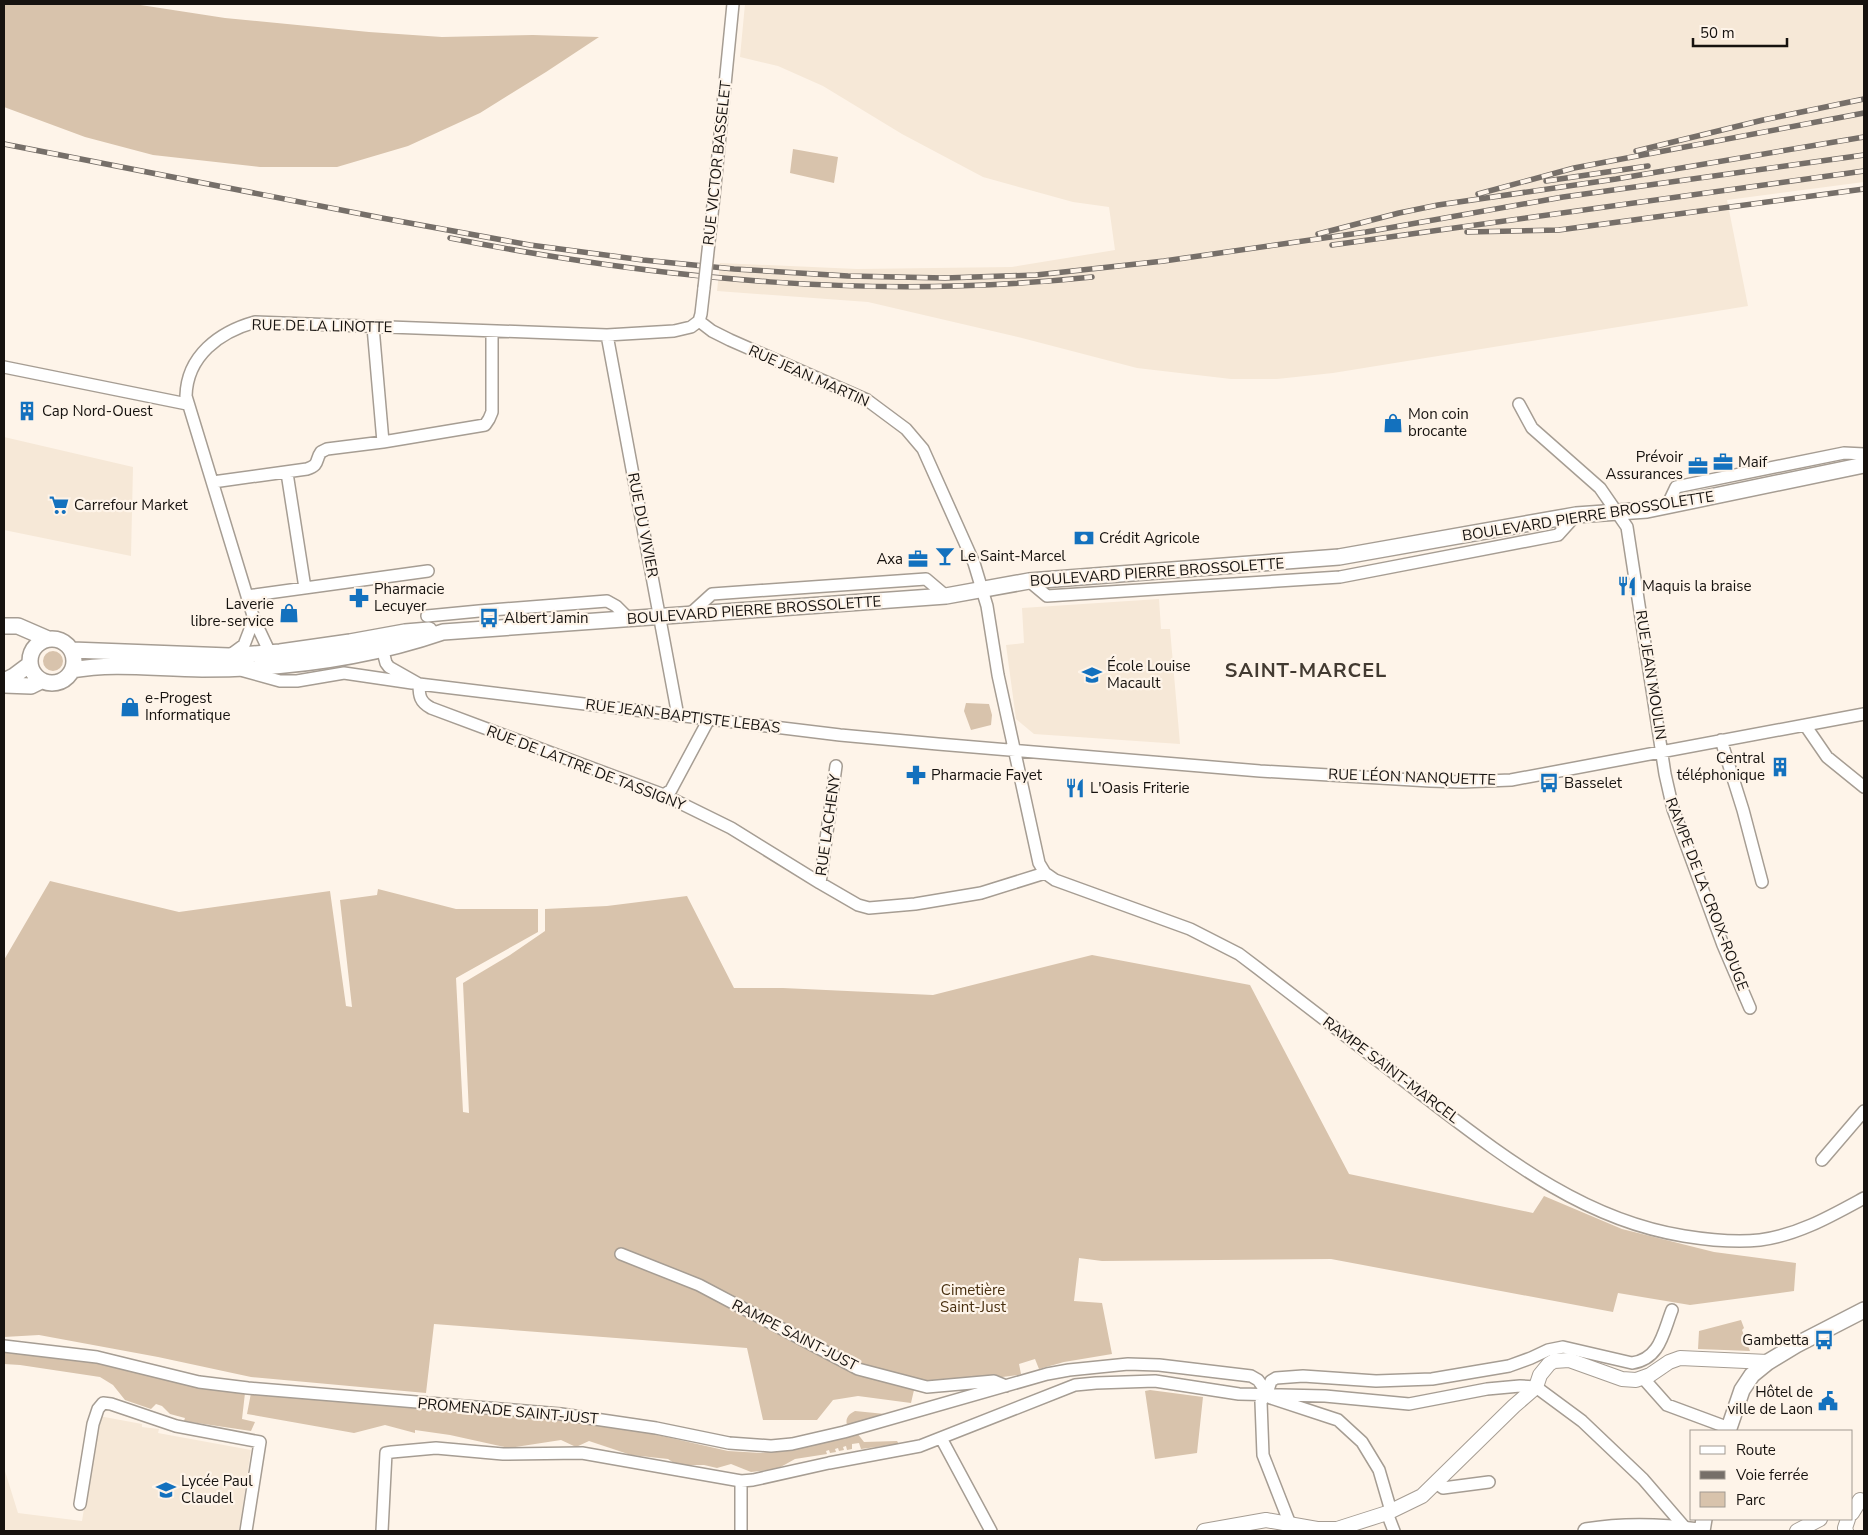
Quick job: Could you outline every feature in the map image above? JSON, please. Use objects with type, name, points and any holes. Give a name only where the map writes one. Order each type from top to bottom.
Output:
[{"type":"main road","name":"BOULEVARD PIERRE BROSSOLETTE","points":[[72,650],[276,665],[352,656],[382,650],[404,632],[433,630],[443,632],[946,596],[1029,581],[1339,557],[1576,515],[1634,512],[1864,465]]},
{"type":"main road","points":[[4,626],[18,626],[48,639],[62,641],[72,650],[74,660],[69,676],[63,681],[56,683],[41,681],[31,686],[4,685]]},
{"type":"main road","points":[[4,626],[19,634],[31,657],[34,674],[41,681]]},
{"type":"main road","points":[[4,680],[14,676],[31,657],[37,644],[48,639]]},
{"type":"main road","name":"BOULEVARD PIERRE BROSSOLETTE","points":[[231,662],[270,653],[382,650]]},
{"type":"main road","points":[[72,670],[91,666],[231,662]]},
{"type":"main road","points":[[1728,1430],[1742,1390],[1752,1375],[1768,1362],[1864,1310]]},
{"type":"main road","points":[[1586,1531],[1618,1528],[1696,1531],[1703,1520]]},
{"type":"street","name":"RUE VICTOR BASSELET","points":[[699,322],[714,196],[733,4]]},
{"type":"street","name":"RUE DE LA LINOTTE","points":[[270,653],[254,619],[214,482],[186,396],[188,380],[198,359],[216,340],[242,326],[255,322],[607,335],[674,331],[691,327],[699,322]]},
{"type":"street","name":"RUE JEAN MARTIN","points":[[699,322],[730,340],[867,400],[906,429],[923,449],[974,562],[987,606],[998,675],[1014,750]]},
{"type":"street","points":[[373,327],[383,442]]},
{"type":"street","points":[[214,482],[287,473],[314,467],[318,462],[321,452],[327,449],[485,425],[492,412],[492,331]]},
{"type":"street","name":"RUE DU VIVIER","points":[[607,335],[678,716]]},
{"type":"street","points":[[4,367],[188,404]]},
{"type":"street","name":"RUE JEAN MOULIN","points":[[1519,404],[1532,428],[1600,488],[1627,526],[1662,750]]},
{"type":"street","points":[[1667,506],[1676,487],[1844,453],[1864,454]]},
{"type":"street","points":[[287,473],[305,588]]},
{"type":"street","points":[[247,596],[428,571]]},
{"type":"street","points":[[427,616],[607,601],[616,606],[629,619]]},
{"type":"street","points":[[254,619],[244,645],[231,662],[280,681],[297,681],[344,673],[419,684]]},
{"type":"street","points":[[375,677],[382,650]]},
{"type":"street","name":"RUE JEAN-BAPTISTE LEBAS","points":[[382,650],[402,676],[419,684],[840,735],[1014,750]]},
{"type":"street","name":"RUE DE LATTRE DE TASSIGNY","points":[[419,684],[419,697],[424,704],[431,708],[664,795],[731,828],[858,905],[869,908],[915,904],[981,893],[1044,873]]},
{"type":"street","name":"RUE LÉON NANQUETTE","points":[[1014,750],[1260,771],[1462,782],[1511,780],[1555,773],[1599,762],[1662,750],[1864,714]]},
{"type":"street","points":[[664,795],[671,790],[709,719]]},
{"type":"street","points":[[1805,725],[1823,753],[1844,773],[1864,787]]},
{"type":"street","points":[[1721,740],[1743,810],[1762,882]]},
{"type":"street","points":[[1014,750],[1039,862],[1044,873]]},
{"type":"street","name":"RAMPE DE LA CROIX-ROUGE","points":[[1662,750],[1673,809],[1723,944],[1750,1008]]},
{"type":"street","name":"RUE LACHENY","points":[[820,883],[836,766]]},
{"type":"street","name":"RAMPE SAINT-MARCEL","points":[[1044,873],[1055,880],[1190,929],[1239,954],[1508,1160],[1567,1196],[1611,1216],[1653,1230],[1682,1236],[1709,1240],[1758,1240],[1800,1230],[1828,1218],[1864,1198]]},
{"type":"street","points":[[1822,1160],[1864,1111]]},
{"type":"street","name":"RAMPE SAINT-JUST","points":[[621,1254],[699,1285],[858,1369],[927,1387],[994,1381],[1006,1386]]},
{"type":"street","points":[[1290,1524],[1263,1455],[1266,1398],[1271,1381],[1276,1378],[1303,1376],[1376,1381],[1418,1381],[1509,1366],[1548,1350],[1563,1347],[1632,1363],[1641,1362],[1657,1350],[1672,1310]]},
{"type":"street","name":"PROMENADE SAINT-JUST","points":[[4,1346],[98,1357],[209,1383],[248,1388],[561,1414],[656,1428],[749,1446],[771,1446],[801,1442],[1069,1370],[1128,1364],[1159,1365],[1250,1376],[1258,1380],[1266,1398]]},
{"type":"street","points":[[1204,1531],[1266,1520],[1317,1529],[1338,1530],[1389,1512],[1422,1496],[1536,1387],[1540,1374],[1549,1364],[1564,1359],[1575,1361],[1622,1379],[1636,1380],[1680,1358],[1768,1362]]},
{"type":"street","points":[[1643,1378],[1667,1405],[1728,1430]]},
{"type":"street","points":[[382,1531],[386,1453],[436,1448],[503,1454],[582,1453],[741,1480],[770,1477],[829,1463],[902,1450],[941,1438],[1057,1391],[1083,1384],[1155,1381],[1266,1398],[1338,1420],[1362,1442],[1379,1470],[1394,1531]]},
{"type":"street","points":[[1266,1398],[1325,1396],[1409,1404],[1487,1388],[1536,1387],[1582,1421],[1696,1531]]},
{"type":"street","points":[[80,1504],[98,1409],[103,1404],[111,1404],[176,1426],[260,1442],[246,1531]]},
{"type":"street","points":[[941,1438],[991,1531]]},
{"type":"street","points":[[741,1480],[741,1531]]},
{"type":"street","points":[[1436,1483],[1443,1488],[1489,1482]]},
{"type":"street","points":[[1798,1531],[1818,1520]]},
{"type":"shaded area","points":[[745,4],[1864,4],[1864,182],[1727,200],[1748,306],[1333,373],[1277,379],[1231,379],[1137,368],[1022,338],[868,302],[717,291],[720,263],[857,269],[1012,267],[1115,250],[1109,207],[1073,202],[983,177],[902,134],[823,86],[778,66],[740,57]]},
{"type":"shaded area","name":"Carrefour Market","points":[[4,437],[133,467],[131,556],[4,530]]},
{"type":"shaded area","name":"École Louise Macault","points":[[1159,599],[1161,629],[1170,629],[1180,744],[1034,734],[1016,719],[1006,645],[1024,643],[1022,608]]},
{"type":"shaded area","name":"Lycée Paul Claudel","points":[[99,1416],[142,1424],[142,1427],[159,1429],[158,1433],[251,1450],[239,1531],[4,1531],[4,1468],[18,1513],[82,1521]]},
{"type":"green space","points":[[4,4],[134,4],[225,18],[442,37],[533,35],[599,37],[480,113],[408,146],[337,167],[260,167],[153,155],[85,137],[4,107]]},
{"type":"green space","points":[[793,149],[838,157],[834,183],[790,173]]},
{"type":"green space","points":[[53,651],[60,654],[63,661],[60,668],[53,671],[46,668],[43,661],[46,654]]},
{"type":"green space","points":[[966,703],[989,704],[992,715],[991,725],[971,730],[964,711]]},
{"type":"green space","name":"Cimetière Saint-Just","points":[[50,881],[179,912],[330,891],[346,1006],[352,1007],[340,900],[377,895],[378,889],[456,909],[538,909],[538,932],[456,978],[463,1112],[469,1113],[463,983],[510,955],[545,931],[545,909],[607,906],[687,896],[734,988],[783,988],[933,995],[1092,955],[1250,985],[1349,1174],[1533,1213],[1544,1196],[1622,1229],[1714,1252],[1796,1263],[1794,1291],[1690,1305],[1618,1293],[1613,1312],[1331,1259],[1102,1261],[1079,1258],[1074,1301],[1102,1303],[1112,1354],[1064,1362],[1039,1369],[1035,1359],[1019,1364],[1021,1374],[1018,1375],[979,1380],[922,1383],[863,1368],[697,1289],[856,1374],[914,1390],[911,1403],[858,1396],[833,1400],[817,1420],[763,1420],[747,1348],[434,1324],[426,1393],[251,1377],[158,1357],[39,1335],[4,1337],[4,960]]},
{"type":"green space","points":[[1741,1320],[1744,1328],[1742,1330],[1750,1351],[1698,1349],[1699,1331]]},
{"type":"green space","points":[[4,1349],[94,1359],[185,1382],[236,1393],[245,1393],[242,1419],[255,1422],[251,1431],[184,1421],[185,1418],[170,1414],[162,1406],[156,1404],[151,1409],[125,1400],[113,1385],[100,1377],[4,1364]]},
{"type":"green space","points":[[1150,1390],[1203,1397],[1197,1453],[1155,1459],[1145,1391]]},
{"type":"green space","points":[[251,1393],[627,1428],[728,1451],[761,1453],[792,1449],[857,1433],[864,1442],[897,1441],[899,1444],[861,1449],[859,1443],[852,1444],[852,1449],[847,1450],[846,1446],[843,1447],[844,1450],[839,1451],[838,1448],[835,1449],[836,1452],[830,1453],[829,1450],[826,1451],[827,1454],[795,1459],[777,1469],[751,1472],[731,1464],[717,1468],[704,1465],[677,1465],[668,1459],[631,1455],[589,1441],[576,1447],[561,1440],[509,1448],[450,1435],[415,1430],[415,1433],[385,1425],[354,1433],[247,1414]]},
{"type":"green space","points":[[855,1411],[885,1414],[885,1416],[847,1425],[848,1416]]},
{"type":"railway","points":[[1636,151],[1763,120],[1864,99]]},
{"type":"railway","points":[[1478,194],[1574,168],[1864,113]]},
{"type":"railway","points":[[1318,234],[1438,205],[1616,179],[1864,137]]},
{"type":"railway","points":[[4,144],[530,245],[643,260],[734,269],[848,276],[945,278],[1036,275],[1164,261],[1366,232],[1563,197],[1864,155]]},
{"type":"railway","points":[[1546,181],[1648,166]]},
{"type":"railway","points":[[1332,245],[1864,171]]},
{"type":"railway","points":[[1467,232],[1559,230],[1864,189]]},
{"type":"railway","points":[[450,238],[610,265],[770,282],[850,286],[931,287],[1011,284],[1092,277]]},
{"type":"place","name":"Cap Nord-Ouest","points":[[27,411]]},
{"type":"place","name":"Mon coin brocante","points":[[1393,423]]},
{"type":"place","name":"Maif","points":[[1723,462]]},
{"type":"place","name":"Prévoir Assurances","points":[[1698,466]]},
{"type":"place","name":"Carrefour Market","points":[[59,505]]},
{"type":"place","name":"Crédit Agricole","points":[[1084,538]]},
{"type":"place","name":"Le Saint-Marcel","points":[[945,556]]},
{"type":"place","name":"Axa","points":[[918,559]]},
{"type":"place","name":"Maquis la braise","points":[[1627,586]]},
{"type":"place","name":"Pharmacie Lecuyer","points":[[359,598]]},
{"type":"place","name":"Laverie libre-service","points":[[289,613]]},
{"type":"place","name":"Albert Jamin","points":[[489,618]]},
{"type":"place","name":"École Louise Macault","points":[[1092,675]]},
{"type":"place","name":"e-Progest Informatique","points":[[130,707]]},
{"type":"place","name":"Central téléphonique","points":[[1780,767]]},
{"type":"place","name":"Pharmacie Fayet","points":[[916,775]]},
{"type":"place","name":"Basselet","points":[[1549,783]]},
{"type":"place","name":"L'Oasis Friterie","points":[[1075,788]]},
{"type":"place","name":"Gambetta","points":[[1824,1340]]},
{"type":"place","name":"Hôtel de ville de Laon","points":[[1828,1401]]},
{"type":"place","name":"Lycée Paul Claudel","points":[[166,1490]]},
{"type":"district","name":"SAINT-MARCEL","points":[[1306,670]]}]
